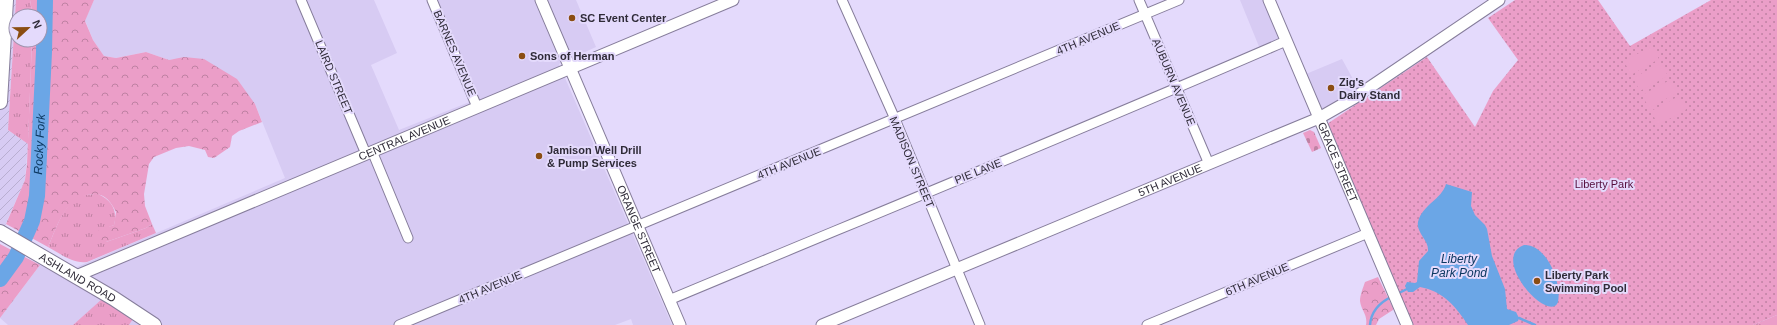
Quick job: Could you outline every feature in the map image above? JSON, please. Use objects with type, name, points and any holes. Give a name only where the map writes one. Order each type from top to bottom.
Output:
[{"type":"main road","points":[[0,102],[6,0]]},
{"type":"main road","name":"ASHLAND ROAD","points":[[0,232],[113,298],[154,325]]},
{"type":"street","name":"LAIRD STREET","points":[[301,0],[408,238]]},
{"type":"street","name":"BARNES AVENUE","points":[[432,0],[477,107]]},
{"type":"street","name":"ORANGE STREET","points":[[541,0],[680,325]]},
{"type":"street","name":"CENTRAL AVENUE","points":[[76,276],[733,0]]},
{"type":"street","name":"MADISON STREET","points":[[842,0],[895,119],[980,325]]},
{"type":"street","name":"AUBURN AVENUE","points":[[1139,0],[1209,164]]},
{"type":"street","name":"4TH AVENUE","points":[[399,325],[1179,0]]},
{"type":"street","name":"GRACE STREET","points":[[1268,0],[1407,325]]},
{"type":"street","name":"5TH AVENUE","points":[[822,325],[1319,118],[1354,98],[1499,0]]},
{"type":"street","name":"PIE LANE","points":[[669,300],[925,192],[1054,141],[1286,42]]},
{"type":"street","name":"6TH AVENUE","points":[[1147,325],[1368,233]]},
{"type":"shaded area","points":[[0,0],[16,0],[16,8],[8,8],[8,48],[13,48],[8,130],[28,144],[25,180],[0,237]]},
{"type":"shaded area","points":[[94,0],[374,0],[397,53],[371,65],[399,130],[477,99],[435,0],[576,0],[596,47],[559,64],[672,325],[633,325],[631,319],[615,325],[129,325],[133,319],[103,299],[73,325],[8,325],[0,318],[40,265],[58,275],[285,178],[255,104],[176,59],[169,60],[146,52],[116,58],[104,56],[93,40],[85,20]]},
{"type":"shaded area","points":[[1240,0],[1263,0],[1280,41],[1260,49]]},
{"type":"shaded area","points":[[1342,59],[1359,90],[1321,110],[1306,74]]},
{"type":"green space","points":[[16,0],[30,0],[32,8],[16,8]]},
{"type":"green space","points":[[30,0],[94,0],[85,21],[93,40],[104,56],[116,58],[146,52],[169,60],[184,57],[204,59],[237,79],[255,104],[262,122],[239,131],[232,136],[230,147],[214,158],[208,157],[205,150],[189,146],[176,148],[154,157],[149,164],[144,194],[145,206],[152,224],[146,228],[106,242],[101,240],[97,233],[99,230],[114,225],[116,212],[107,199],[101,195],[93,194],[83,196],[69,206],[59,221],[48,247],[6,224],[25,180],[32,48],[48,48],[48,8],[32,8]]},
{"type":"green space","name":"Liberty Park","points":[[1515,0],[1598,0],[1630,46],[1711,0],[1777,0],[1777,315],[1753,325],[1412,325],[1327,124],[1427,57],[1475,127],[1493,91],[1518,60],[1488,18]]},
{"type":"green space","points":[[1652,46],[1659,59],[1631,75],[1624,61]]},
{"type":"green space","points":[[13,48],[32,48],[28,144],[8,130]]},
{"type":"green space","points":[[1661,63],[1668,76],[1640,91],[1633,78]]},
{"type":"green space","points":[[1670,80],[1677,93],[1649,108],[1642,95]]},
{"type":"green space","points":[[1679,96],[1686,110],[1658,125],[1651,111]]},
{"type":"green space","points":[[1310,130],[1314,132],[1321,148],[1312,152],[1303,133]]},
{"type":"green space","points":[[98,194],[107,199],[113,206],[115,215],[114,225],[109,227],[106,242],[146,228],[152,224],[156,233],[87,262],[72,260],[48,247],[62,216],[71,202],[85,195]]},
{"type":"green space","points":[[0,244],[40,265],[0,318]]},
{"type":"green space","points":[[1378,277],[1393,310],[1379,319],[1376,325],[1366,325],[1366,318],[1360,301],[1361,294],[1365,282]]},
{"type":"green space","points":[[102,299],[133,319],[129,325],[73,325]]},
{"type":"green space","points":[[1777,315],[1777,325],[1753,325]]},
{"type":"water","name":"Liberty Park Pond","points":[[1446,184],[1472,192],[1471,206],[1475,215],[1487,229],[1492,256],[1505,289],[1507,309],[1516,312],[1519,318],[1518,321],[1509,325],[1468,325],[1454,306],[1436,292],[1420,287],[1413,292],[1408,292],[1405,286],[1407,282],[1417,282],[1419,261],[1428,251],[1427,243],[1418,226],[1420,216],[1440,194]]},
{"type":"water","name":"Liberty Park Swimming Pool","points":[[1524,245],[1532,246],[1540,251],[1551,266],[1558,285],[1559,294],[1558,302],[1553,307],[1544,305],[1534,298],[1524,287],[1517,275],[1513,263],[1515,252]]},
{"type":"waterway","name":"Rocky Fork","points":[[0,279],[16,257],[32,221],[37,196],[45,0]]},
{"type":"waterway","points":[[1397,294],[1407,289]]},
{"type":"waterway","points":[[1370,325],[1376,308],[1391,297]]},
{"type":"waterway","points":[[1519,318],[1535,325]]},
{"type":"place","name":"SC Event Center","points":[[572,18]]},
{"type":"place","name":"Sons of Herman","points":[[522,56]]},
{"type":"place","name":"Zig's Dairy Stand","points":[[1331,88]]},
{"type":"place","name":"Jamison Well Drill & Pump Services","points":[[539,156]]},
{"type":"place","name":"Liberty Park Swimming Pool","points":[[1537,281]]}]
